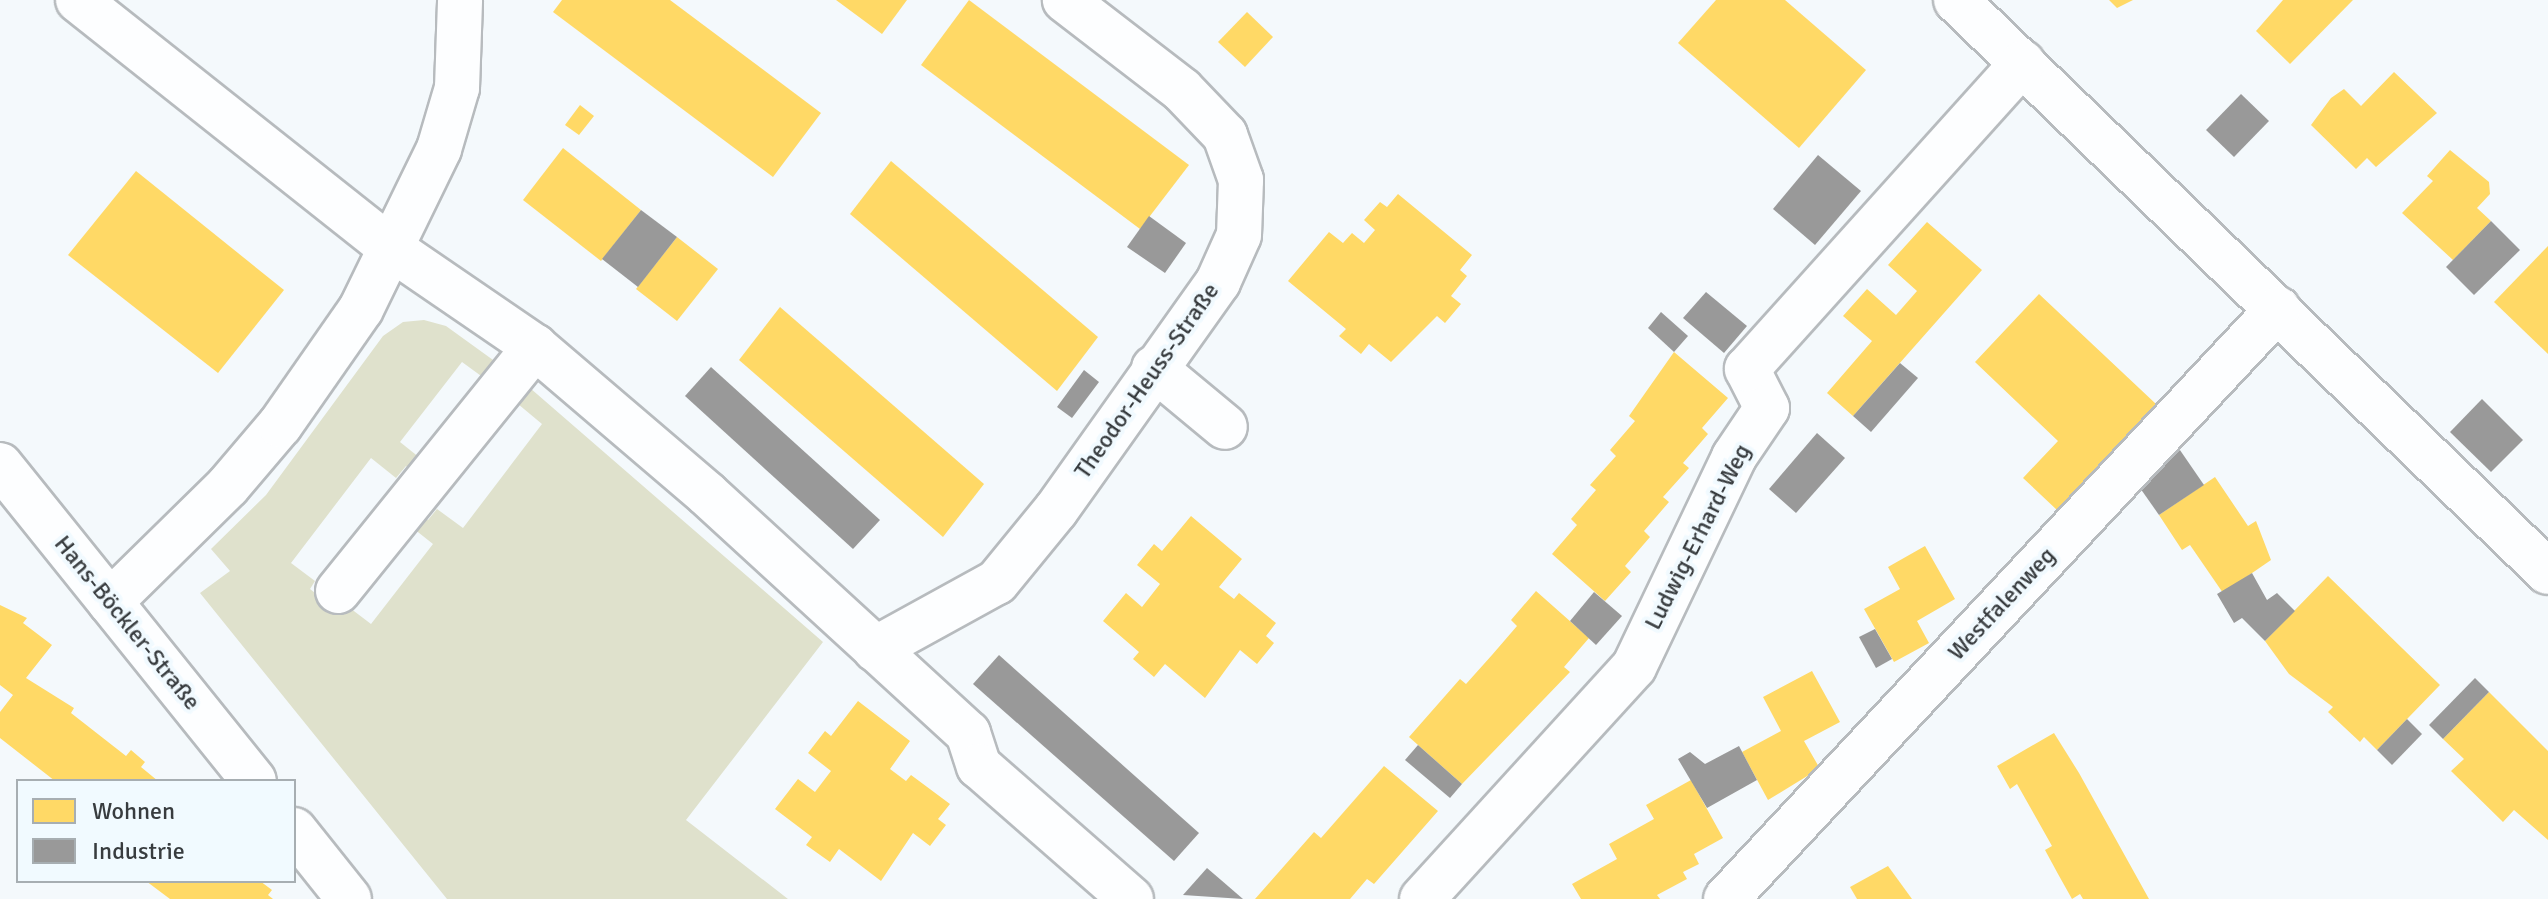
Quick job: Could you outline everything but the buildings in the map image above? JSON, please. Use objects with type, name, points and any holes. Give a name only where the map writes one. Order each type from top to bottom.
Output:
[{"type":"street","points":[[78,0],[392,249],[535,347],[968,733],[979,766],[1131,899]]},
{"type":"street","points":[[110,602],[228,486],[280,425],[361,309],[439,149],[457,88],[460,0]]},
{"type":"street","name":"Theodor-Heuss-Straße","points":[[875,649],[997,582],[1056,510],[1218,282],[1239,235],[1241,180],[1225,135],[1182,90],[1065,0]]},
{"type":"street","points":[[1956,0],[2548,572]]},
{"type":"street","name":"Ludwig-Erhard-Weg","points":[[1422,899],[1634,667],[1734,457],[1767,408],[1747,369],[2023,63]]},
{"type":"street","name":"Westfalenweg","points":[[1726,899],[2278,309]]},
{"type":"street","points":[[338,591],[535,347]]},
{"type":"street","points":[[1154,368],[1225,427]]},
{"type":"street","name":"Hans-Böckler-Straße","points":[[0,465],[252,779]]},
{"type":"street","points":[[296,833],[349,899]]},
{"type":"green space","points":[[424,320],[446,326],[500,365],[488,381],[462,362],[400,442],[425,462],[416,474],[406,466],[396,478],[371,458],[291,563],[315,581],[310,589],[339,612],[346,605],[371,624],[433,544],[409,525],[418,513],[428,520],[437,509],[463,528],[542,424],[518,404],[530,388],[823,642],[686,820],[788,899],[447,899],[200,593],[230,571],[211,549],[266,495],[383,336],[403,322]]}]
